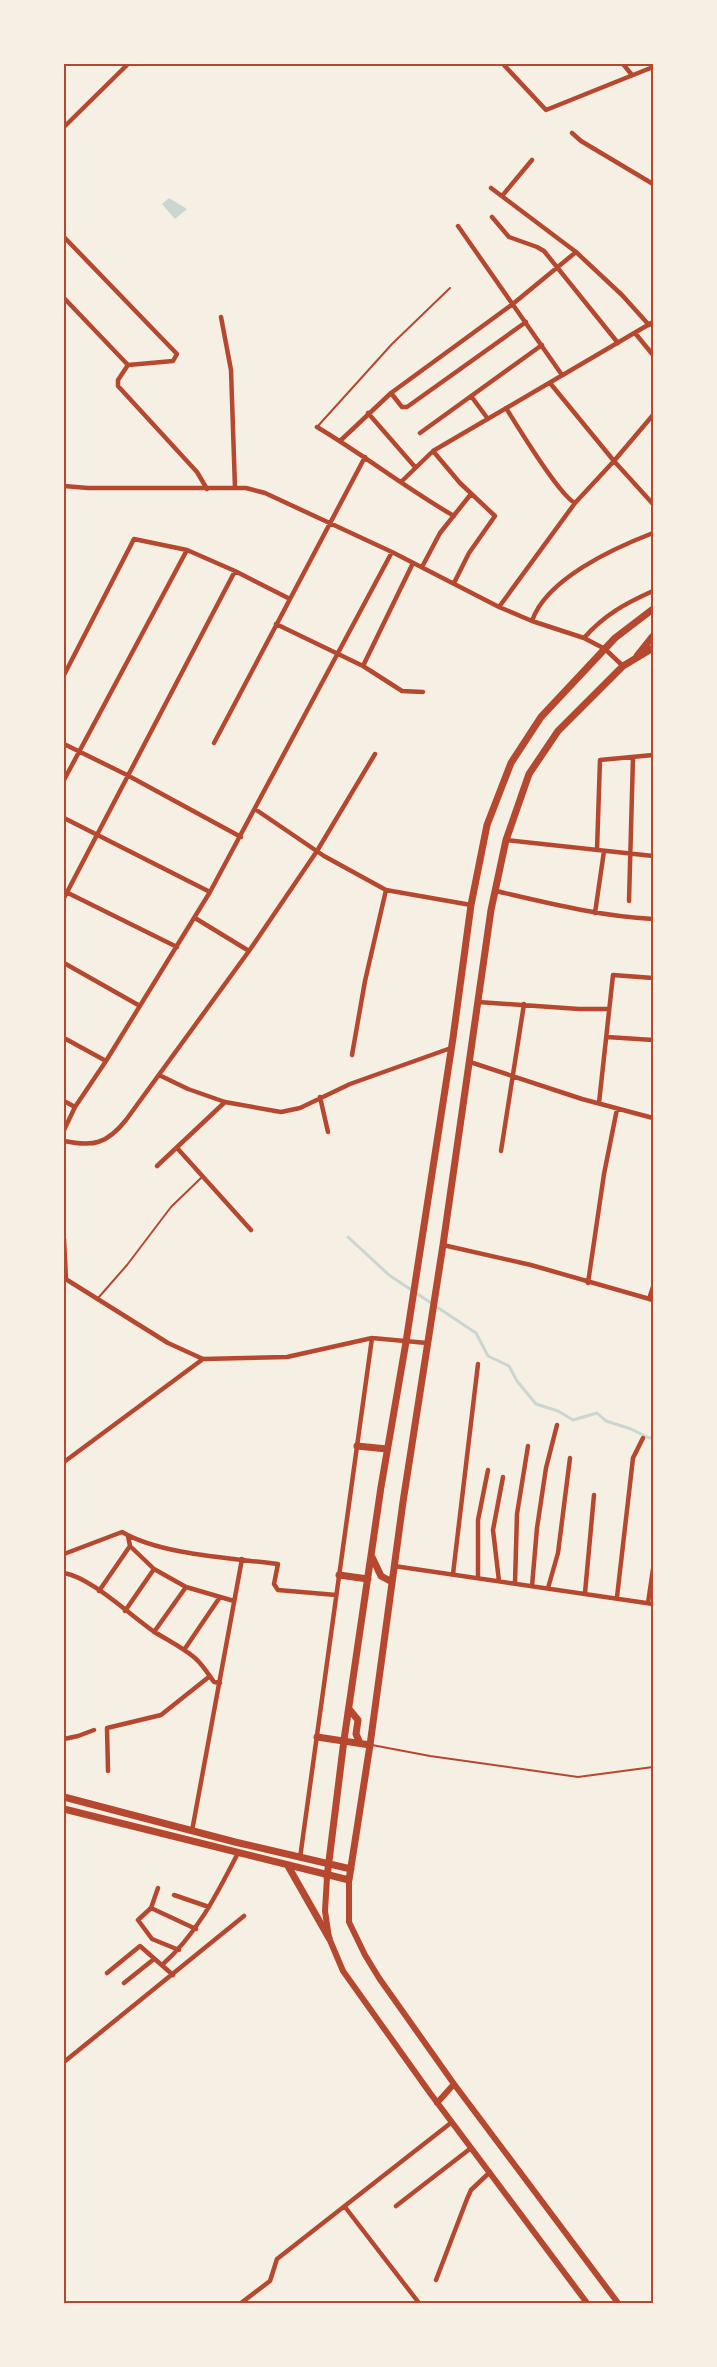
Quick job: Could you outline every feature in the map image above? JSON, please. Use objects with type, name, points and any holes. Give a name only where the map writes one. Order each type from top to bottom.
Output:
[{"type":"main road","points":[[328,1938],[325,1911],[327,1877],[344,1740],[387,1449],[406,1342],[451,1048],[471,905],[487,826],[512,763],[541,717],[605,649],[636,620],[653,609]]},
{"type":"main road","points":[[635,658],[653,636]]},
{"type":"main road","points":[[618,2303],[454,2084],[365,1955],[350,1922],[349,1880],[478,1002],[506,840],[529,774],[541,753],[575,713],[623,666],[653,648]]},
{"type":"main road","points":[[357,1446],[387,1449]]},
{"type":"main road","points":[[371,1555],[381,1576],[392,1582]]},
{"type":"main road","points":[[339,1575],[368,1579]]},
{"type":"main road","points":[[349,1709],[358,1720],[356,1734],[360,1743]]},
{"type":"main road","points":[[317,1737],[370,1745]]},
{"type":"main road","points":[[64,1797],[192,1831],[351,1869]]},
{"type":"main road","points":[[64,1808],[327,1877],[349,1880]]},
{"type":"main road","points":[[288,1866],[328,1938],[347,1978],[437,2103],[587,2303]]},
{"type":"main road","points":[[437,2103],[454,2084]]},
{"type":"street","points":[[64,126],[128,64]]},
{"type":"street","points":[[503,64],[544,109],[549,109],[653,67]]},
{"type":"street","points":[[623,64],[632,75]]},
{"type":"street","points":[[572,133],[581,141],[653,184]]},
{"type":"street","points":[[502,196],[532,160]]},
{"type":"street","points":[[401,482],[433,451],[651,323],[576,252],[491,188]]},
{"type":"street","points":[[492,217],[510,236],[537,247],[558,268],[618,342]]},
{"type":"street","points":[[458,226],[562,375]]},
{"type":"street","points":[[64,237],[177,354],[173,361],[128,365]]},
{"type":"street","points":[[340,441],[391,393],[514,304],[576,252]]},
{"type":"street","points":[[64,298],[128,365]]},
{"type":"street","points":[[221,317],[231,370],[235,488]]},
{"type":"street","points":[[391,393],[402,407],[407,407],[526,322]]},
{"type":"street","points":[[636,333],[653,355]]},
{"type":"street","points":[[420,434],[542,345]]},
{"type":"street","points":[[128,365],[118,380],[118,386],[197,472],[207,489]]},
{"type":"street","points":[[550,383],[614,461],[653,504]]},
{"type":"street","points":[[471,396],[488,419]]},
{"type":"street","points":[[506,408],[554,479],[570,501],[575,503]]},
{"type":"street","points":[[368,413],[415,467]]},
{"type":"street","points":[[499,607],[575,503],[653,415]]},
{"type":"street","points":[[317,427],[365,457],[415,493],[454,516]]},
{"type":"street","points":[[433,451],[471,494],[495,516],[469,553],[454,583]]},
{"type":"street","points":[[214,743],[365,457]]},
{"type":"street","points":[[64,486],[88,488],[246,488],[265,493],[392,552],[499,607],[532,621],[584,638],[605,649],[623,666]]},
{"type":"street","points":[[422,568],[440,533],[471,494]]},
{"type":"street","points":[[532,621],[536,609],[548,593],[621,546],[653,533]]},
{"type":"street","points":[[64,675],[134,539],[187,550],[235,571],[290,599]]},
{"type":"street","points":[[64,780],[187,550]]},
{"type":"street","points":[[64,1130],[75,1107],[106,1061],[210,892],[392,552]]},
{"type":"street","points":[[363,666],[413,563]]},
{"type":"street","points":[[64,898],[65,891],[235,571]]},
{"type":"street","points":[[584,638],[597,623],[622,605],[653,591]]},
{"type":"street","points":[[276,624],[363,666],[402,691],[423,692]]},
{"type":"street","points":[[64,744],[127,775],[241,837]]},
{"type":"street","points":[[64,1141],[82,1145],[99,1142],[107,1138],[126,1120],[249,951],[317,851],[375,754]]},
{"type":"street","points":[[596,850],[600,760],[653,755]]},
{"type":"street","points":[[629,901],[633,757]]},
{"type":"street","points":[[255,809],[353,874],[386,890],[471,905]]},
{"type":"street","points":[[64,818],[210,892]]},
{"type":"street","points":[[506,840],[653,856]]},
{"type":"street","points":[[595,913],[604,851]]},
{"type":"street","points":[[352,1055],[366,973],[386,890]]},
{"type":"street","points":[[65,891],[177,947]]},
{"type":"street","points":[[496,891],[564,908],[653,919]]},
{"type":"street","points":[[194,918],[249,951]]},
{"type":"street","points":[[64,963],[140,1006]]},
{"type":"street","points":[[599,1103],[612,975],[653,978]]},
{"type":"street","points":[[478,1002],[579,1009],[608,1009]]},
{"type":"street","points":[[501,1151],[524,1004]]},
{"type":"street","points":[[607,1037],[653,1040]]},
{"type":"street","points":[[64,1038],[106,1061]]},
{"type":"street","points":[[159,1075],[188,1089],[225,1102],[281,1112],[300,1108],[350,1084],[451,1048]]},
{"type":"street","points":[[470,1062],[513,1074],[618,1109],[653,1118]]},
{"type":"street","points":[[320,1097],[328,1132]]},
{"type":"street","points":[[64,1101],[75,1107]]},
{"type":"street","points":[[157,1166],[178,1149],[225,1102]]},
{"type":"street","points":[[588,1283],[604,1174],[618,1109]]},
{"type":"street","points":[[178,1149],[250,1230]]},
{"type":"street","points":[[64,1238],[65,1279],[168,1343],[202,1359],[287,1357],[372,1338],[427,1343]]},
{"type":"street","points":[[443,1245],[531,1265],[588,1283],[651,1299],[653,1286]]},
{"type":"street","points":[[300,1858],[372,1338]]},
{"type":"street","points":[[64,1462],[202,1359]]},
{"type":"street","points":[[453,1574],[478,1364]]},
{"type":"street","points":[[532,1586],[537,1528],[546,1468],[558,1425]]},
{"type":"street","points":[[616,1597],[633,1458],[643,1438]]},
{"type":"street","points":[[515,1584],[518,1506],[528,1446]]},
{"type":"street","points":[[548,1588],[558,1553],[570,1458]]},
{"type":"street","points":[[478,1578],[478,1520],[488,1470]]},
{"type":"street","points":[[499,1581],[493,1530],[502,1477]]},
{"type":"street","points":[[585,1593],[594,1495]]},
{"type":"street","points":[[64,1554],[122,1532],[139,1542],[175,1550],[278,1564],[274,1584],[278,1590],[336,1595]]},
{"type":"street","points":[[128,1536],[130,1546],[154,1569],[186,1587],[234,1601]]},
{"type":"street","points":[[99,1591],[130,1546]]},
{"type":"street","points":[[192,1831],[242,1559]]},
{"type":"street","points":[[394,1566],[650,1603],[653,1569]]},
{"type":"street","points":[[125,1611],[154,1569]]},
{"type":"street","points":[[64,1573],[77,1577],[99,1591],[154,1632],[184,1650],[202,1665],[214,1682],[220,1683]]},
{"type":"street","points":[[154,1632],[186,1587]]},
{"type":"street","points":[[184,1650],[220,1597]]},
{"type":"street","points":[[108,1771],[106,1728],[162,1715],[210,1676]]},
{"type":"street","points":[[64,1739],[94,1730]]},
{"type":"street","points":[[162,1965],[179,1950],[196,1929],[238,1853]]},
{"type":"street","points":[[158,1888],[152,1908],[138,1920],[152,1939],[179,1950]]},
{"type":"street","points":[[174,1895],[209,1907]]},
{"type":"street","points":[[152,1908],[196,1929]]},
{"type":"street","points":[[64,2062],[244,1916]]},
{"type":"street","points":[[107,1974],[140,1946],[173,1975]]},
{"type":"street","points":[[124,1983],[154,1959]]},
{"type":"street","points":[[241,2303],[270,2280],[277,2259],[452,2122]]},
{"type":"street","points":[[396,2206],[471,2148]]},
{"type":"street","points":[[436,2280],[467,2198],[472,2190],[490,2172]]},
{"type":"street","points":[[345,2207],[419,2303]]},
{"type":"lane","points":[[317,427],[392,344],[450,288]]},
{"type":"lane","points":[[97,1299],[127,1265],[171,1207],[203,1176]]},
{"type":"lane","points":[[370,1745],[578,1777],[653,1767]]},
{"type":"shaded area","points":[[169,198],[187,209],[175,219],[162,204]]},
{"type":"waterway","points":[[348,1237],[389,1275],[476,1333],[488,1356],[509,1366],[517,1381],[536,1404],[558,1411],[573,1420],[597,1413],[606,1421],[631,1429],[649,1438],[653,1437]]}]
